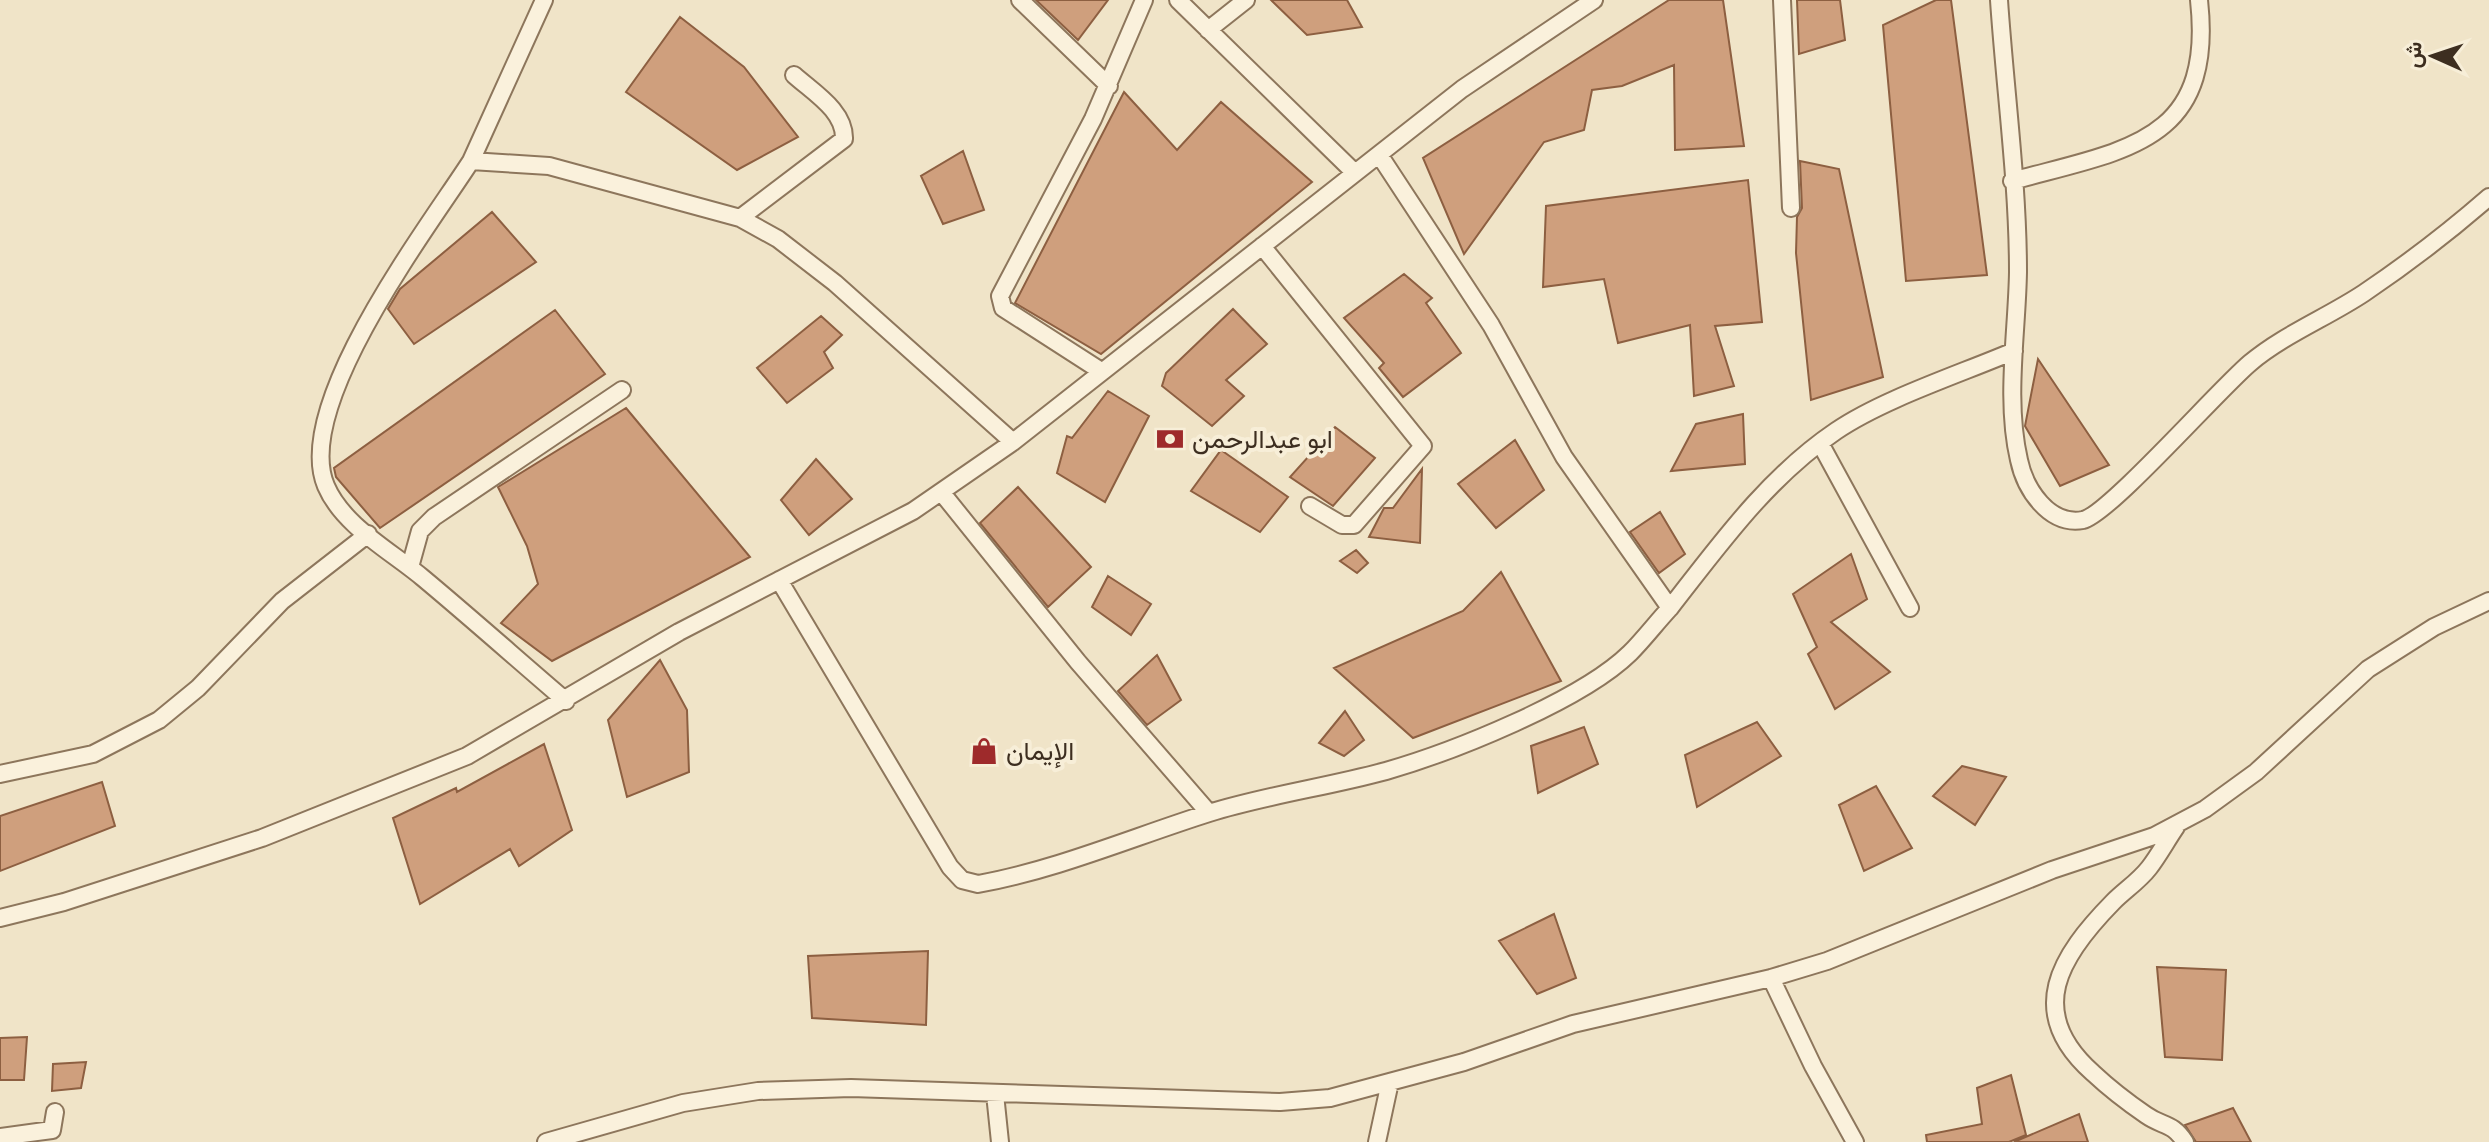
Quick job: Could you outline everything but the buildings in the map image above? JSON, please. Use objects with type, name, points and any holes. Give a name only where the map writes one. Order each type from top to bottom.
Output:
[{"type":"street","points":[[544,0],[471,161],[385,292],[339,378],[328,411],[322,456],[326,485],[334,501],[368,534],[566,701]]},
{"type":"street","points":[[1020,0],[1109,86]]},
{"type":"street","points":[[1101,371],[1003,308],[1000,296],[1109,86],[1144,0]]},
{"type":"street","points":[[1178,0],[1355,173]]},
{"type":"street","points":[[1208,30],[1246,0]]},
{"type":"street","points":[[0,918],[222,851],[356,802],[467,756],[566,701],[679,632],[857,542],[942,493],[1013,442],[1462,89],[1594,0]]},
{"type":"street","points":[[1782,0],[1791,208]]},
{"type":"street","points":[[1999,0],[2018,270],[2014,351],[2015,427],[2019,461],[2027,482],[2038,502],[2056,515],[2071,521],[2087,519],[2150,463],[2210,399],[2253,360],[2365,292],[2489,197]]},
{"type":"street","points":[[2012,181],[2115,153],[2160,129],[2181,110],[2200,66],[2199,0]]},
{"type":"street","points":[[740,218],[844,139],[843,124],[838,115],[794,75]]},
{"type":"street","points":[[1380,156],[1491,325],[1564,457],[1670,608]]},
{"type":"street","points":[[471,161],[549,166],[740,218],[778,239],[835,283],[1013,442]]},
{"type":"street","points":[[1262,246],[1423,446],[1354,525],[1342,525],[1310,506]]},
{"type":"street","points":[[779,580],[943,855],[962,880],[984,883],[1209,813],[1383,772],[1443,753],[1568,695],[1628,655],[1670,608],[1763,491],[1820,443],[1865,413],[2014,351]]},
{"type":"street","points":[[410,567],[420,531],[434,517],[622,390]]},
{"type":"street","points":[[1820,443],[1910,608]]},
{"type":"street","points":[[942,493],[1078,662],[1209,813]]},
{"type":"street","points":[[0,774],[93,754],[159,720],[198,688],[282,601],[368,534]]},
{"type":"street","points":[[546,1142],[683,1103],[758,1091],[851,1088],[1280,1102],[1330,1098],[1464,1062],[1573,1024],[1771,978],[1868,947],[1954,908],[2177,825],[2256,772],[2368,669],[2434,627],[2489,601]]},
{"type":"street","points":[[2177,825],[2149,869],[2077,942],[2064,962],[2053,1001],[2055,1022],[2067,1044],[2086,1067],[2147,1116],[2174,1127],[2185,1142]]},
{"type":"street","points":[[1771,978],[1813,1066],[1855,1142]]},
{"type":"street","points":[[1377,1142],[1390,1082]]},
{"type":"street","points":[[995,1094],[1000,1142]]},
{"type":"street","points":[[0,1137],[52,1130],[55,1112]]},
{"type":"place","name":"ابو عبدالرحمن","points":[[1170,439]]},
{"type":"place","name":"الإيمان","points":[[984,751]]}]
